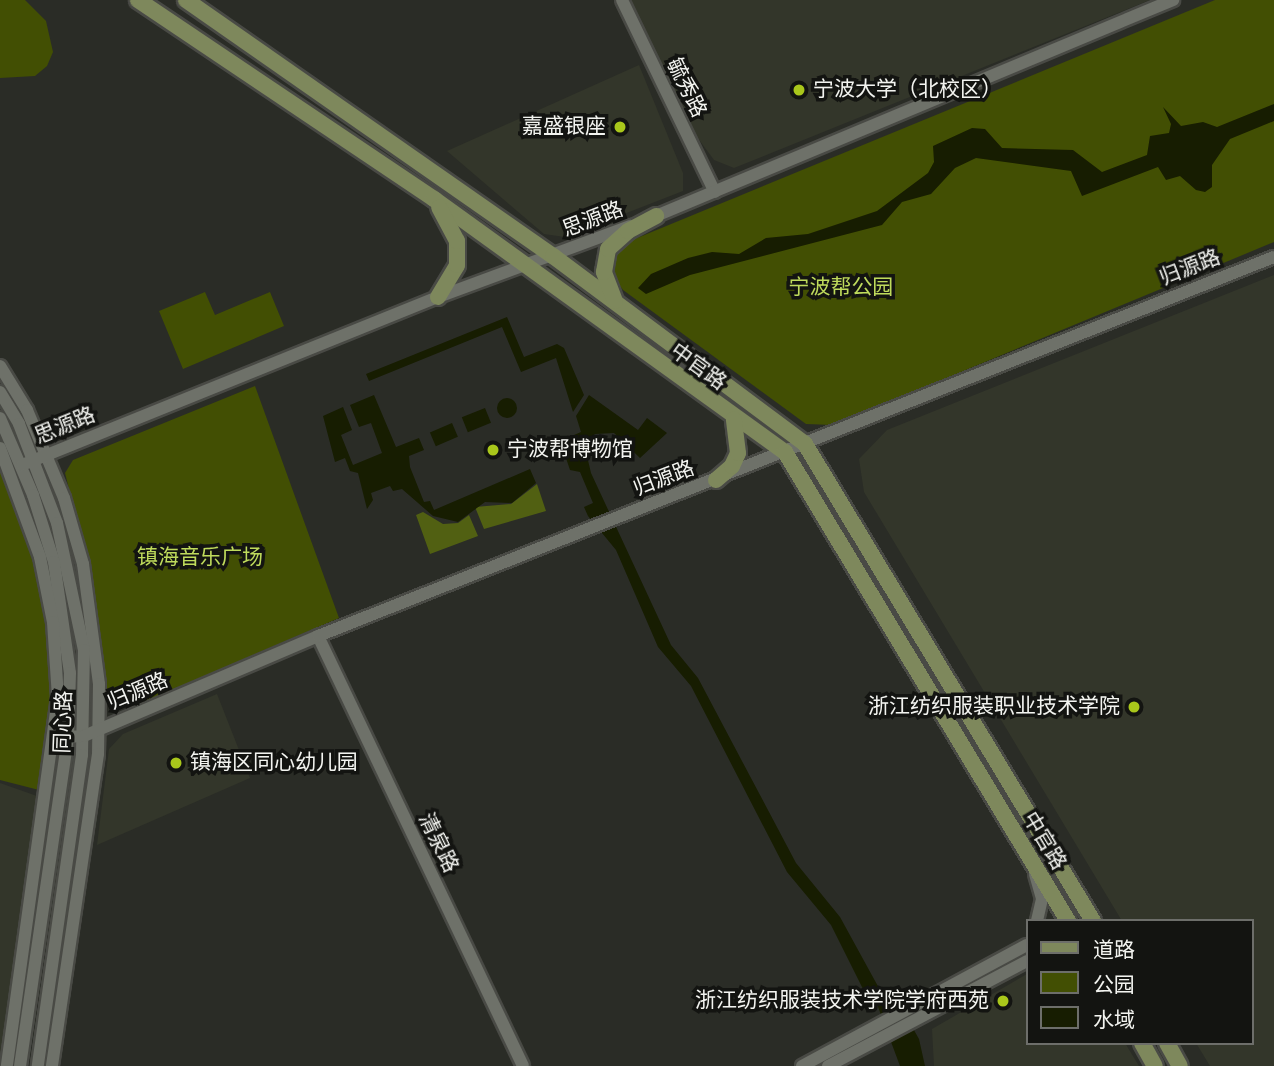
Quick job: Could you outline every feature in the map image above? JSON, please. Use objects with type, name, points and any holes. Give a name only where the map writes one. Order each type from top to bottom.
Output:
[{"type":"main road","name":"中官路","points":[[138,0],[433,199],[734,419],[785,453],[1031,860],[1070,919]]},
{"type":"main road","name":"中官路","points":[[186,0],[553,256],[805,444],[1091,917]]},
{"type":"main road","points":[[433,199],[457,241],[457,265],[438,297]]},
{"type":"main road","points":[[615,303],[604,272],[608,250],[628,231],[656,216]]},
{"type":"main road","points":[[716,480],[738,453],[734,419]]},
{"type":"main road","points":[[1143,1045],[1155,1066]]},
{"type":"main road","points":[[1168,1045],[1180,1066]]},
{"type":"street","name":"毓秀路","points":[[622,0],[715,192]]},
{"type":"street","name":"思源路","points":[[28,462],[438,297],[656,216],[1173,0]]},
{"type":"street","name":"归源路","points":[[68,737],[84,736],[318,636],[1274,257]]},
{"type":"street","points":[[0,366],[48,454],[83,564],[93,621],[99,730],[52,1066]]},
{"type":"street","name":"同心路","points":[[0,392],[28,462],[57,523],[78,610],[84,650],[84,736],[38,1066]]},
{"type":"street","name":"同心路","points":[[0,418],[28,462],[61,593],[70,673],[68,737],[20,1066]]},
{"type":"street","points":[[0,448],[40,557],[53,622],[58,697],[7,1066]]},
{"type":"street","name":"清泉路","points":[[318,636],[523,1066]]},
{"type":"street","points":[[1031,860],[1042,899],[1037,919]]},
{"type":"street","points":[[828,1066],[1019,962],[1026,939]]},
{"type":"street","points":[[802,1066],[1019,962]]},
{"type":"shaded area","name":"宁波大学（北校区）","points":[[629,0],[1150,0],[734,168],[714,160],[697,137]]},
{"type":"shaded area","points":[[639,65],[683,173],[683,191],[565,237],[544,234],[447,151]]},
{"type":"shaded area","name":"浙江纺织服装职业技术学院","points":[[1274,275],[1274,1066],[1210,1066],[1197,1045],[1253,1045],[1253,919],[1121,919],[864,492],[859,459],[887,430]]},
{"type":"shaded area","name":"镇海区同心幼儿园","points":[[217,694],[250,778],[97,845],[109,749],[123,734]]},
{"type":"shaded area","points":[[0,783],[37,796],[0,1061]]},
{"type":"shaded area","name":"浙江纺织服装技术学院学府西苑","points":[[1026,975],[1026,1045],[1126,1045],[1139,1066],[934,1066],[932,1029]]},
{"type":"green space","points":[[0,0],[25,0],[46,21],[53,52],[47,66],[35,76],[0,78]]},
{"type":"green space","name":"宁波帮公园","points":[[1215,0],[1274,0],[1274,242],[833,425],[806,424],[623,290],[612,276],[610,259],[625,243]]},
{"type":"green space","points":[[205,292],[215,315],[270,292],[284,326],[183,369],[159,311]]},
{"type":"green space","name":"镇海音乐广场","points":[[255,386],[339,618],[141,703],[114,699],[105,690],[89,568],[65,473],[73,460]]},
{"type":"green space","points":[[0,462],[37,562],[47,607],[52,718],[39,790],[0,780]]},
{"type":"green space","points":[[537,484],[546,511],[484,529],[475,507],[511,504]]},
{"type":"green space","points":[[423,512],[443,524],[458,523],[469,515],[478,536],[430,554],[416,515]]},
{"type":"water","points":[[1274,104],[1274,121],[1230,139],[1212,165],[1212,187],[1205,192],[1196,190],[1180,176],[1166,180],[1158,167],[1082,196],[1071,171],[976,158],[955,168],[931,194],[902,202],[882,225],[690,275],[646,294],[638,288],[651,274],[688,258],[712,252],[739,254],[766,238],[808,234],[877,211],[928,173],[934,162],[933,146],[972,128],[985,129],[1002,148],[1073,150],[1102,172],[1147,155],[1150,136],[1169,133],[1171,124],[1163,107],[1181,126],[1203,122],[1217,127]]},
{"type":"water","points":[[507,317],[524,357],[557,344],[564,348],[584,395],[573,412],[556,358],[521,372],[502,327],[369,381],[366,374]]},
{"type":"water","points":[[374,395],[396,447],[419,438],[424,450],[409,456],[410,467],[424,502],[430,501],[434,510],[530,469],[536,483],[512,503],[485,502],[458,522],[433,516],[402,489],[393,491],[390,486],[371,493],[373,500],[367,509],[358,473],[350,471],[345,458],[335,462],[323,416],[343,407],[352,430],[341,435],[353,465],[382,453],[371,423],[359,427],[350,405]]},
{"type":"water","points":[[589,395],[638,430],[647,418],[667,433],[640,458],[614,433],[595,434],[589,440],[587,456],[591,473],[671,645],[698,678],[796,863],[840,917],[880,990],[891,990],[919,1039],[925,1066],[900,1066],[877,1004],[868,999],[831,925],[787,872],[691,686],[658,647],[616,550],[588,516],[584,507],[593,503],[580,472],[570,470],[565,455],[573,452],[567,438],[581,432],[576,416]]},
{"type":"water","points":[[507,398],[514,401],[517,408],[514,415],[507,418],[500,415],[497,408],[500,401]]},
{"type":"water","points":[[485,408],[491,423],[468,432],[462,417]]},
{"type":"water","points":[[452,423],[458,437],[436,446],[430,432]]},
{"type":"place","name":"宁波大学（北校区）","points":[[799,90]]},
{"type":"place","name":"嘉盛银座","points":[[620,127]]},
{"type":"place","name":"宁波帮博物馆","points":[[493,450]]},
{"type":"place","name":"浙江纺织服装职业技术学院","points":[[1134,707]]},
{"type":"place","name":"镇海区同心幼儿园","points":[[176,763]]},
{"type":"place","name":"浙江纺织服装技术学院学府西苑","points":[[1003,1001]]}]
